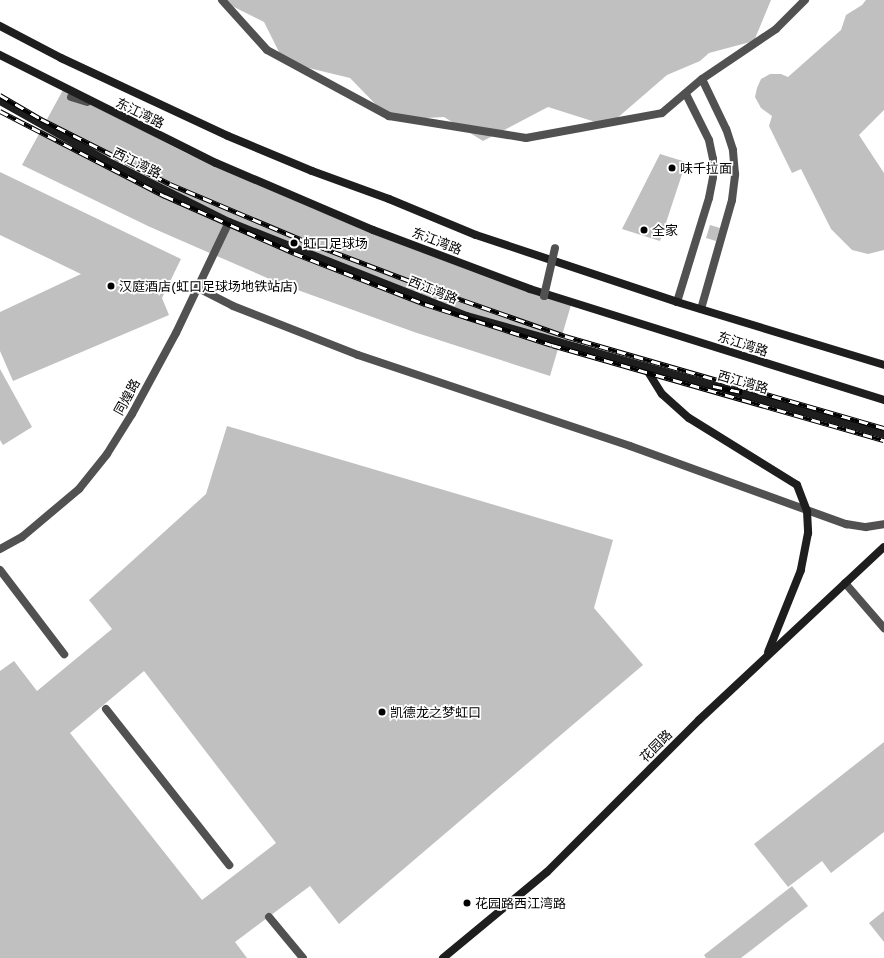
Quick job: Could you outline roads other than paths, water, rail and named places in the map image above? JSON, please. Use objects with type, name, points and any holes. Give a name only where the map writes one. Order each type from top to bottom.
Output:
[{"type":"main road","name":"东江湾路","points":[[0,26],[60,58],[163,106],[312,171],[389,199],[476,235],[677,302],[884,365]]},
{"type":"main road","name":"东江湾路","points":[[0,55],[46,80],[216,163],[373,230],[538,292],[884,400]]},
{"type":"main road","name":"西江湾路","points":[[0,101],[105,160],[229,222],[467,316],[884,434]]},
{"type":"main road","points":[[645,367],[662,394],[689,418],[797,485],[807,511],[808,533],[801,570],[766,655]]},
{"type":"main road","name":"花园路","points":[[443,958],[547,872],[766,655],[884,547]]},
{"type":"street","points":[[222,0],[267,50],[389,116],[526,138],[662,113],[702,79],[776,30],[804,0]]},
{"type":"street","points":[[701,309],[732,200],[735,174],[733,150],[726,129],[702,79]]},
{"type":"street","points":[[677,302],[709,198],[713,177],[713,159],[708,140],[686,94]]},
{"type":"street","points":[[71,97],[87,102]]},
{"type":"street","name":"同煌路","points":[[0,549],[22,537],[79,489],[107,454],[132,414],[188,309],[229,222]]},
{"type":"street","points":[[544,296],[555,248]]},
{"type":"street","points":[[198,288],[253,315],[358,354],[630,446],[807,511],[846,524],[866,527],[884,524]]},
{"type":"street","points":[[0,570],[64,654]]},
{"type":"street","points":[[845,583],[884,628]]},
{"type":"street","points":[[106,709],[229,865]]},
{"type":"street","points":[[269,916],[303,958]]},
{"type":"railway","points":[[0,95],[41,119],[170,184],[300,239],[431,289],[565,336],[884,428]]},
{"type":"railway","points":[[0,111],[165,196],[294,253],[425,304],[552,345],[884,440]]},
{"type":"railway","points":[[713,386],[742,392]]},
{"type":"place","name":"味千拉面","points":[[672,168]]},
{"type":"place","name":"全家","points":[[644,230]]},
{"type":"place","name":"虹口足球场","points":[[294,243]]},
{"type":"place","name":"汉庭酒店(虹口足球场地铁站店)","points":[[111,286]]},
{"type":"place","name":"凯德龙之梦虹口","points":[[382,712]]},
{"type":"place","name":"花园路西江湾路","points":[[467,903]]}]
